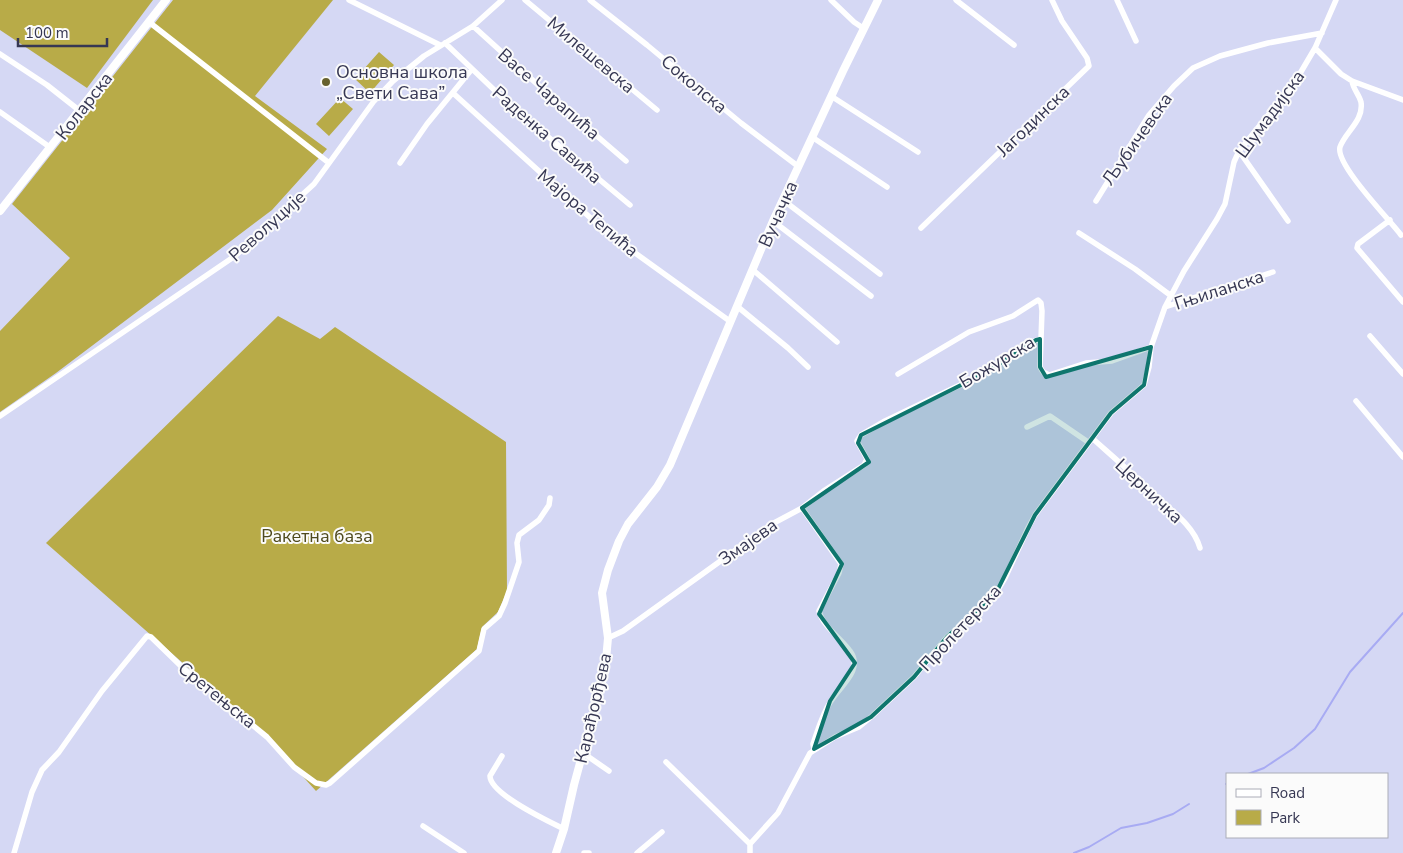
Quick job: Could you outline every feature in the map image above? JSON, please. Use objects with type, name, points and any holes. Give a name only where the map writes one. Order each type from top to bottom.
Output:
[{"type":"street","name":"Коларска","points":[[0,211],[166,0]]},
{"type":"street","name":"Раденка Савића","points":[[349,0],[442,44],[510,105],[630,205]]},
{"type":"street","name":"Револуције","points":[[0,416],[235,256],[314,184],[374,101],[404,72],[442,44],[473,26],[502,0]]},
{"type":"street","name":"Милешевска","points":[[525,0],[657,110]]},
{"type":"street","name":"Соколска","points":[[590,0],[647,44],[741,123],[799,167]]},
{"type":"street","points":[[831,0],[849,19],[863,28]]},
{"type":"street","name":"Вучачка","points":[[685,432],[774,220],[863,28],[878,0]]},
{"type":"street","points":[[956,0],[1014,45]]},
{"type":"street","name":"Јагодинска","points":[[921,228],[1089,66],[1087,58],[1062,21],[1052,0]]},
{"type":"street","points":[[1117,0],[1136,41]]},
{"type":"street","name":"Шумадијска","points":[[1164,307],[1217,219],[1224,204],[1234,162],[1239,151],[1295,82],[1315,48],[1336,0]]},
{"type":"street","points":[[149,22],[329,163]]},
{"type":"street","name":"Васе Чарапића","points":[[473,26],[626,161]]},
{"type":"street","name":"Љубичевска","points":[[1096,201],[1150,115],[1191,69],[1220,56],[1268,43],[1322,33]]},
{"type":"street","points":[[1315,48],[1341,74],[1352,81],[1403,100]]},
{"type":"street","points":[[0,54],[47,85],[80,111]]},
{"type":"street","points":[[400,163],[428,124],[472,70]]},
{"type":"street","points":[[1352,81],[1361,102],[1361,110],[1354,127],[1341,145],[1340,153],[1347,169],[1401,234]]},
{"type":"street","name":"Мајора Тепића","points":[[453,93],[606,232],[731,322]]},
{"type":"street","points":[[831,96],[918,152]]},
{"type":"street","points":[[0,112],[51,148]]},
{"type":"street","points":[[812,137],[887,187]]},
{"type":"street","points":[[1239,151],[1288,221]]},
{"type":"street","points":[[784,200],[880,274]]},
{"type":"street","points":[[774,220],[871,296]]},
{"type":"street","points":[[1390,220],[1358,244],[1357,248],[1403,302]]},
{"type":"street","points":[[1079,233],[1136,269],[1170,295]]},
{"type":"street","points":[[753,270],[837,342]]},
{"type":"street","name":"Гњиланска","points":[[1164,307],[1273,272]]},
{"type":"street","name":"Божурска","points":[[858,437],[885,421],[985,373],[1032,342],[1040,339],[1041,303],[1038,300],[1013,316],[969,332],[898,374]]},
{"type":"street","points":[[738,307],[808,367]]},
{"type":"street","name":"Пролетерска","points":[[750,844],[778,813],[807,757],[814,749],[859,726],[870,717],[914,677],[947,637],[983,607],[996,593],[1028,528],[1090,440],[1117,407],[1136,394],[1144,385],[1149,367],[1151,347],[1164,307]]},
{"type":"street","points":[[1370,336],[1403,374]]},
{"type":"street","points":[[1040,339],[1040,367],[1043,372],[1049,375],[1086,363],[1112,361],[1151,347]]},
{"type":"street","points":[[1356,402],[1403,457]]},
{"type":"street","name":"Церничка","points":[[1027,427],[1050,416],[1090,440],[1164,502],[1191,530],[1200,548]]},
{"type":"street","name":"Карађорђева","points":[[556,853],[564,830],[605,671],[608,638],[602,593],[611,560],[628,524],[664,476],[685,432]]},
{"type":"street","name":"Змајева","points":[[608,638],[623,631],[772,524],[802,508],[819,494],[867,462],[858,443],[858,437]]},
{"type":"street","name":"Сретењска","points":[[14,853],[32,792],[42,770],[59,752],[102,691],[147,636],[151,637],[185,670],[268,737],[294,767],[316,783],[326,785],[333,781],[479,651],[486,626],[499,616],[505,603],[519,562],[517,542],[519,535],[539,520],[549,505],[550,498]]},
{"type":"street","points":[[802,508],[841,564],[839,573],[819,614],[850,652],[855,663],[848,678],[830,701],[813,744],[814,749]]},
{"type":"street","points":[[583,753],[609,771]]},
{"type":"street","points":[[502,756],[490,776],[492,783],[512,800],[564,830]]},
{"type":"street","points":[[666,762],[750,844],[750,853]]},
{"type":"street","points":[[423,826],[464,853]]},
{"type":"street","points":[[637,853],[662,832]]},
{"type":"street","points":[[584,853],[589,853]]},
{"type":"highlighted area","points":[[1040,339],[1040,367],[1046,377],[1151,347],[1144,385],[1111,413],[1035,515],[996,593],[947,637],[914,677],[871,717],[814,749],[830,701],[855,663],[819,614],[842,564],[802,508],[869,462],[858,443],[861,435],[985,373],[1036,340]]},
{"type":"green space","points":[[0,0],[153,0],[87,88],[0,30]]},
{"type":"green space","points":[[173,0],[333,0],[255,96],[327,149],[272,210],[56,373],[0,412],[0,331],[70,258],[12,204]]},
{"type":"green space","points":[[379,52],[394,65],[370,93],[355,79]]},
{"type":"green space","points":[[340,98],[353,109],[329,136],[316,124]]},
{"type":"green space","name":"Ракетна база","points":[[278,316],[320,339],[335,327],[506,442],[507,591],[498,612],[482,627],[477,649],[316,791],[267,737],[46,543]]},
{"type":"waterway","points":[[1251,773],[1264,768],[1294,748],[1315,729],[1350,672],[1403,613]]},
{"type":"waterway","points":[[1074,853],[1089,847],[1121,828],[1147,823],[1173,814],[1189,804]]},
{"type":"place","name":"Основна школа „Свети Сава”","points":[[326,82]]}]
